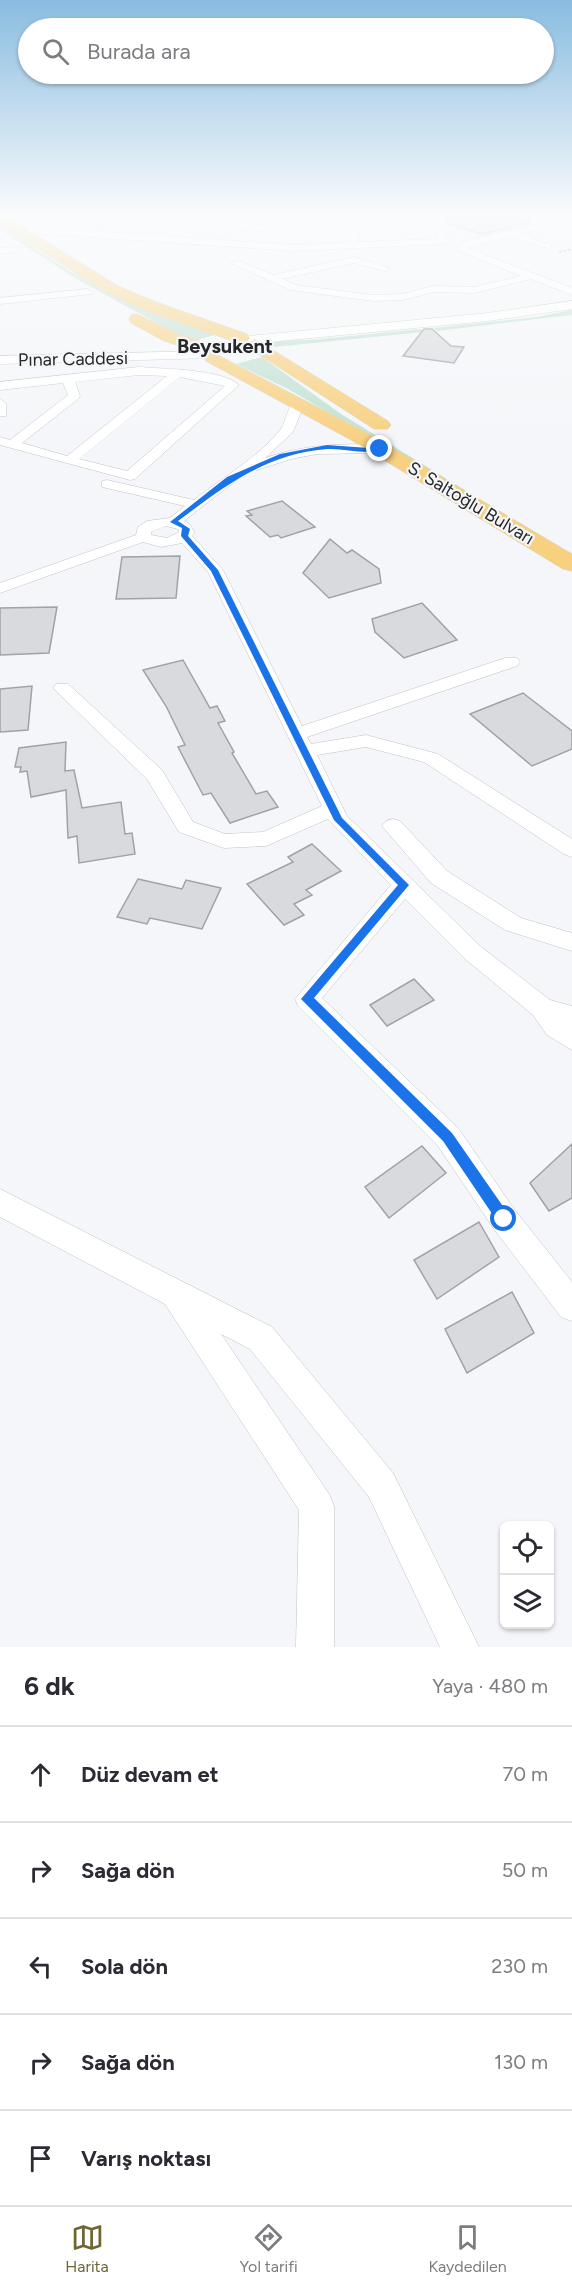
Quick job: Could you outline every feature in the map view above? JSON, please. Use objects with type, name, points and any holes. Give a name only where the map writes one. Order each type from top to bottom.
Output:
[{"type":"main road","points":[[90,293],[170,337],[204,352],[246,357],[257,350],[254,344]]},
{"type":"main road","name":"S. Saltoğlu Bulvarı","points":[[120,293],[144,304],[254,344],[396,435]]},
{"type":"main road","name":"S. Saltoğlu Bulvarı","points":[[204,352],[299,402],[572,564]]},
{"type":"main road","name":"S. Saltoğlu Bulvarı","points":[[485,488],[572,541]]},
{"type":"street","points":[[0,301],[80,293]]},
{"type":"street","points":[[333,293],[388,298],[414,293]]},
{"type":"street","points":[[254,344],[572,305]]},
{"type":"street","points":[[254,344],[572,317]]},
{"type":"street","name":"Pınar Caddesi","points":[[0,360],[146,358],[204,352]]},
{"type":"street","points":[[134,371],[149,396]]},
{"type":"street","points":[[0,386],[134,371],[178,373],[226,381],[232,385],[130,476],[4,446]]},
{"type":"street","points":[[69,461],[178,373]]},
{"type":"street","points":[[4,446],[74,396],[68,379]]},
{"type":"street","points":[[0,588],[144,537],[154,542],[167,543],[195,504],[229,479],[288,429],[299,402]]},
{"type":"street","points":[[4,446],[79,477],[195,504]]},
{"type":"street","points":[[229,479],[282,456],[304,450],[327,447],[380,449]]},
{"type":"street","points":[[144,537],[143,530],[146,526],[159,522],[179,529],[215,570],[339,820],[472,952],[542,1008],[556,1028],[572,1040]]},
{"type":"street","points":[[300,743],[511,662]]},
{"type":"street","points":[[62,688],[155,775],[186,827],[224,841],[266,839],[333,809]]},
{"type":"street","points":[[300,743],[366,741],[431,758],[572,849]]},
{"type":"street","points":[[393,826],[439,877],[513,924],[572,942]]},
{"type":"street","points":[[404,885],[307,999],[447,1137],[504,1219],[572,1306]]},
{"type":"street","points":[[542,1008],[572,1016]]},
{"type":"street","points":[[0,1202],[261,1338],[381,1485],[460,1647]]},
{"type":"street","points":[[175,1293],[317,1506],[315,1647]]},
{"type":"green space","points":[[102,293],[110,293],[217,334],[192,342]]},
{"type":"green space","points":[[572,310],[572,315],[437,331],[433,328],[536,317]]},
{"type":"green space","points":[[421,329],[424,332],[274,347],[266,341],[310,340]]},
{"type":"green space","points":[[262,357],[341,414],[572,556],[288,389],[236,364]]},
{"type":"building","points":[[424,329],[432,329],[451,346],[464,347],[454,363],[403,356]]},
{"type":"building","points":[[282,501],[315,527],[281,538],[278,535],[270,537],[246,516],[252,515],[247,511]]},
{"type":"building","points":[[330,539],[347,553],[352,550],[379,569],[381,583],[329,598],[303,573]]},
{"type":"building","points":[[180,556],[176,598],[116,599],[122,557]]},
{"type":"building","points":[[422,603],[457,640],[404,658],[375,632],[372,619]]},
{"type":"building","points":[[57,607],[49,653],[0,655],[0,608]]},
{"type":"building","points":[[183,660],[210,708],[217,706],[225,721],[218,723],[234,752],[232,753],[256,794],[267,791],[278,807],[230,823],[211,793],[203,795],[178,747],[185,745],[166,706],[143,670]]},
{"type":"building","points":[[32,686],[28,730],[0,732],[0,689]]},
{"type":"building","points":[[523,693],[572,731],[572,749],[532,766],[470,714]]},
{"type":"building","points":[[66,742],[65,771],[74,770],[82,808],[121,802],[125,834],[132,833],[135,854],[79,863],[77,836],[68,838],[66,790],[31,797],[27,771],[20,772],[21,767],[15,767],[19,748]]},
{"type":"building","points":[[312,844],[341,871],[306,890],[312,895],[294,904],[304,915],[284,925],[247,884],[293,862],[288,857]]},
{"type":"building","points":[[138,879],[182,889],[186,880],[221,888],[202,929],[150,918],[147,924],[117,917]]},
{"type":"building","points":[[414,979],[434,1000],[387,1026],[370,1005]]},
{"type":"building","points":[[572,1144],[572,1198],[549,1211],[530,1183]]},
{"type":"building","points":[[422,1146],[446,1173],[389,1218],[365,1187]]},
{"type":"building","points":[[479,1222],[499,1257],[437,1299],[414,1260]]},
{"type":"building","points":[[512,1292],[534,1333],[467,1373],[445,1329]]},
{"type":"district","name":"Beysukent","points":[[225,346]]},
{"type":"route","points":[[380,449],[327,447],[282,456],[229,479],[174,522],[180,523],[187,529],[184,536],[215,570],[339,820],[404,885],[307,999],[447,1137],[504,1219]]}]
